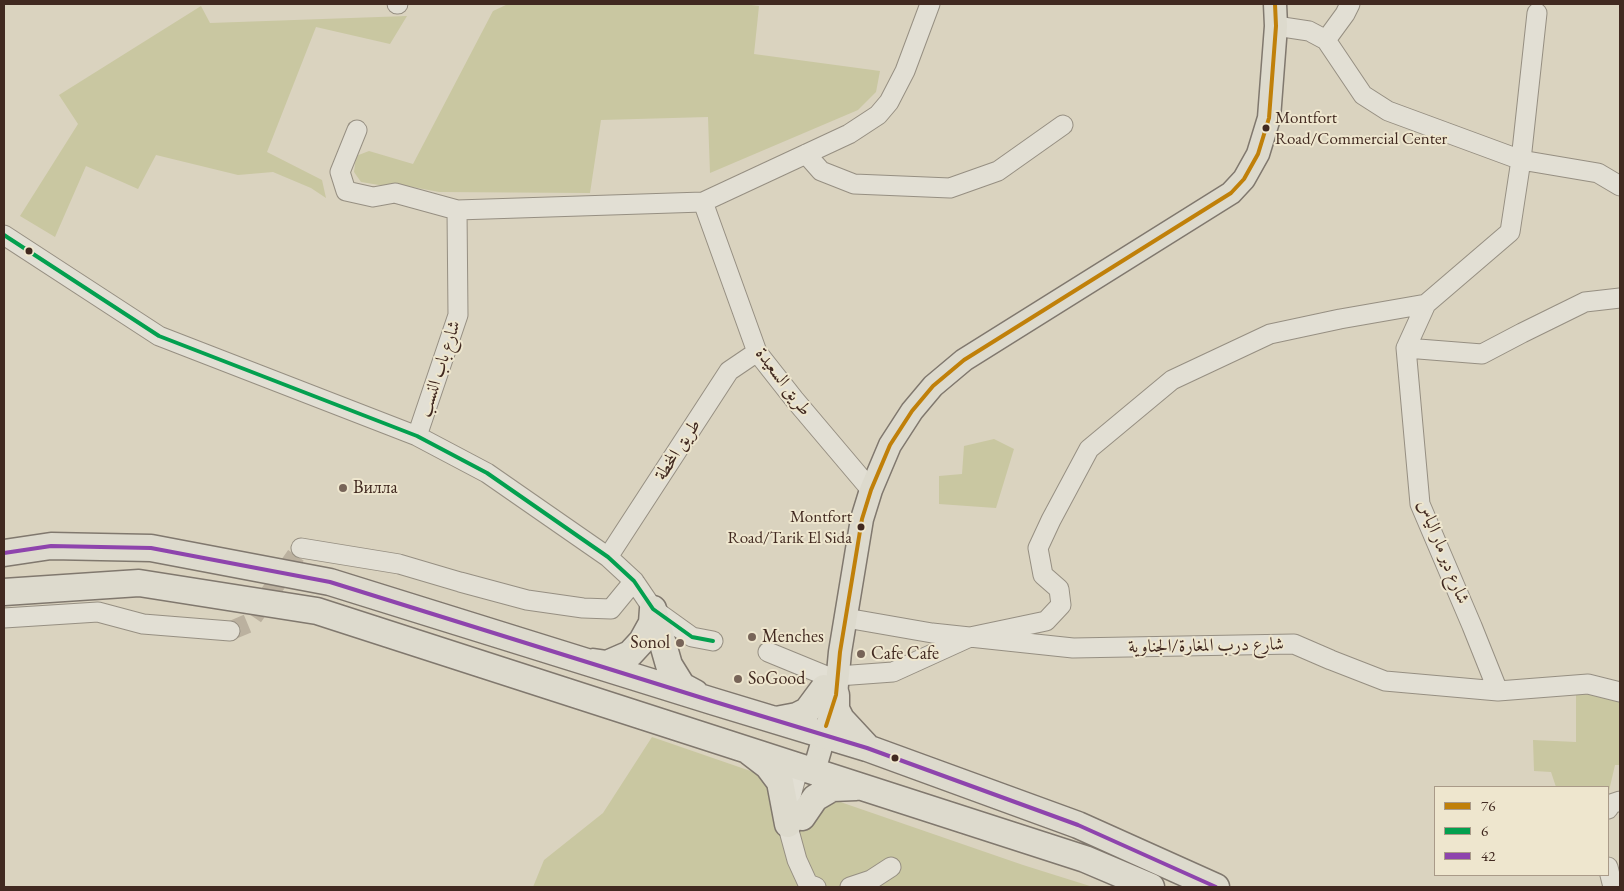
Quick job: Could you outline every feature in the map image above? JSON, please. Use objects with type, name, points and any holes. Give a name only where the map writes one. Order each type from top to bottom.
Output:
[{"type":"highway","points":[[4,553],[51,546],[151,548],[330,582],[867,748],[1078,825],[1216,887]]},
{"type":"highway","points":[[4,592],[139,583],[317,611],[1085,859],[1151,887]]},
{"type":"highway","points":[[584,661],[607,664],[630,654],[642,641],[652,622],[654,608]]},
{"type":"highway","points":[[654,608],[669,665],[682,686],[712,701]]},
{"type":"highway","points":[[776,720],[797,716],[807,711],[832,684]]},
{"type":"highway","points":[[832,684],[836,709],[841,719],[867,748]]},
{"type":"highway","points":[[742,747],[768,766],[780,782],[795,821],[814,798],[832,788],[848,786],[864,788]]},
{"type":"main road","points":[[806,768],[840,652],[862,519],[871,490],[890,445],[912,410],[933,386],[964,360],[1231,193],[1244,179],[1258,154],[1269,118],[1276,15]]},
{"type":"street","points":[[357,130],[340,172],[346,191],[374,197],[395,193],[457,210],[703,202],[850,134],[878,115],[889,102],[905,71],[926,4]]},
{"type":"street","points":[[1326,40],[1350,4]]},
{"type":"street","points":[[768,652],[832,684],[893,672],[970,637],[1046,621],[1061,605],[1059,589],[1043,575],[1038,548],[1089,449],[1172,380],[1270,334],[1340,319],[1426,304],[1510,232],[1521,160],[1537,14]]},
{"type":"street","points":[[1276,15],[1326,40],[1363,95],[1388,112],[1521,160],[1598,173],[1620,186]]},
{"type":"street","points":[[806,154],[821,171],[854,184],[950,188],[998,171],[1063,125]]},
{"type":"street","name":"طريق السعيدة","points":[[703,202],[757,352],[871,490]]},
{"type":"street","name":"شارع باب النسب","points":[[417,436],[458,315],[457,210]]},
{"type":"street","points":[[4,235],[159,336],[417,436],[487,473],[608,557],[634,582],[654,608],[692,638],[713,641]]},
{"type":"street","points":[[1406,348],[1482,354],[1585,302],[1620,298]]},
{"type":"street","name":"شارع دير مار الياس","points":[[1426,304],[1406,348],[1420,504],[1498,691]]},
{"type":"street","name":"طريق المخطة","points":[[608,557],[729,371],[757,352]]},
{"type":"street","points":[[302,548],[399,564],[527,600],[583,608],[610,609],[634,582]]},
{"type":"street","points":[[4,618],[98,612],[143,624],[230,631]]},
{"type":"street","name":"شارع درب المغارة/الجناوية","points":[[846,618],[932,633],[1073,648],[1294,644],[1385,681],[1498,691],[1588,684],[1620,692]]},
{"type":"street","points":[[806,768],[795,821],[796,856],[808,884],[816,887]]},
{"type":"street","points":[[1609,807],[1611,804],[1620,801]]},
{"type":"street","points":[[850,887],[872,880],[891,867]]},
{"type":"street","points":[[1609,871],[1613,887]]},
{"type":"shaded area","points":[[508,4],[744,4],[759,6],[754,54],[880,71],[876,92],[858,110],[710,173],[708,117],[601,120],[590,193],[439,192],[402,185],[379,185],[361,182],[354,172],[356,156],[369,151],[413,164],[493,11]]},
{"type":"shaded area","points":[[201,6],[210,23],[407,16],[390,44],[316,27],[267,152],[322,180],[326,198],[311,188],[273,172],[238,175],[156,155],[138,189],[86,166],[55,237],[20,216],[78,124],[59,95]]},
{"type":"shaded area","points":[[994,439],[1014,449],[996,508],[939,504],[939,476],[962,474],[964,446]]},
{"type":"shaded area","points":[[1576,691],[1620,698],[1620,765],[1615,765],[1609,791],[1609,786],[1556,786],[1551,772],[1534,771],[1533,740],[1576,742]]},
{"type":"shaded area","points":[[652,737],[1023,865],[1093,887],[533,887],[544,860],[603,813]]},
{"type":"tunnel","points":[[230,631],[249,623],[301,548]]},
{"type":"transit line","name":"76","points":[[826,726],[836,695],[840,652],[862,519],[871,490],[890,445],[912,411],[933,386],[964,360],[1231,193],[1244,179],[1258,154],[1269,118],[1276,26],[1275,4]]},
{"type":"transit line","name":"6","points":[[4,235],[159,336],[417,436],[487,473],[608,557],[634,581],[653,609],[692,637],[713,641]]},
{"type":"transit line","name":"42","points":[[4,553],[51,546],[151,548],[330,582],[867,748],[1078,825],[1216,887]]},
{"type":"place","name":"Montfort Road/Commercial Center","points":[[1266,128]]},
{"type":"place","name":"Вилла","points":[[343,488]]},
{"type":"place","name":"Montfort Road/Tarik El Sida","points":[[861,527]]},
{"type":"place","name":"Menches","points":[[752,637]]},
{"type":"place","name":"Sonol","points":[[680,643]]},
{"type":"place","name":"Cafe Cafe","points":[[861,654]]},
{"type":"place","name":"SoGood","points":[[738,679]]}]
